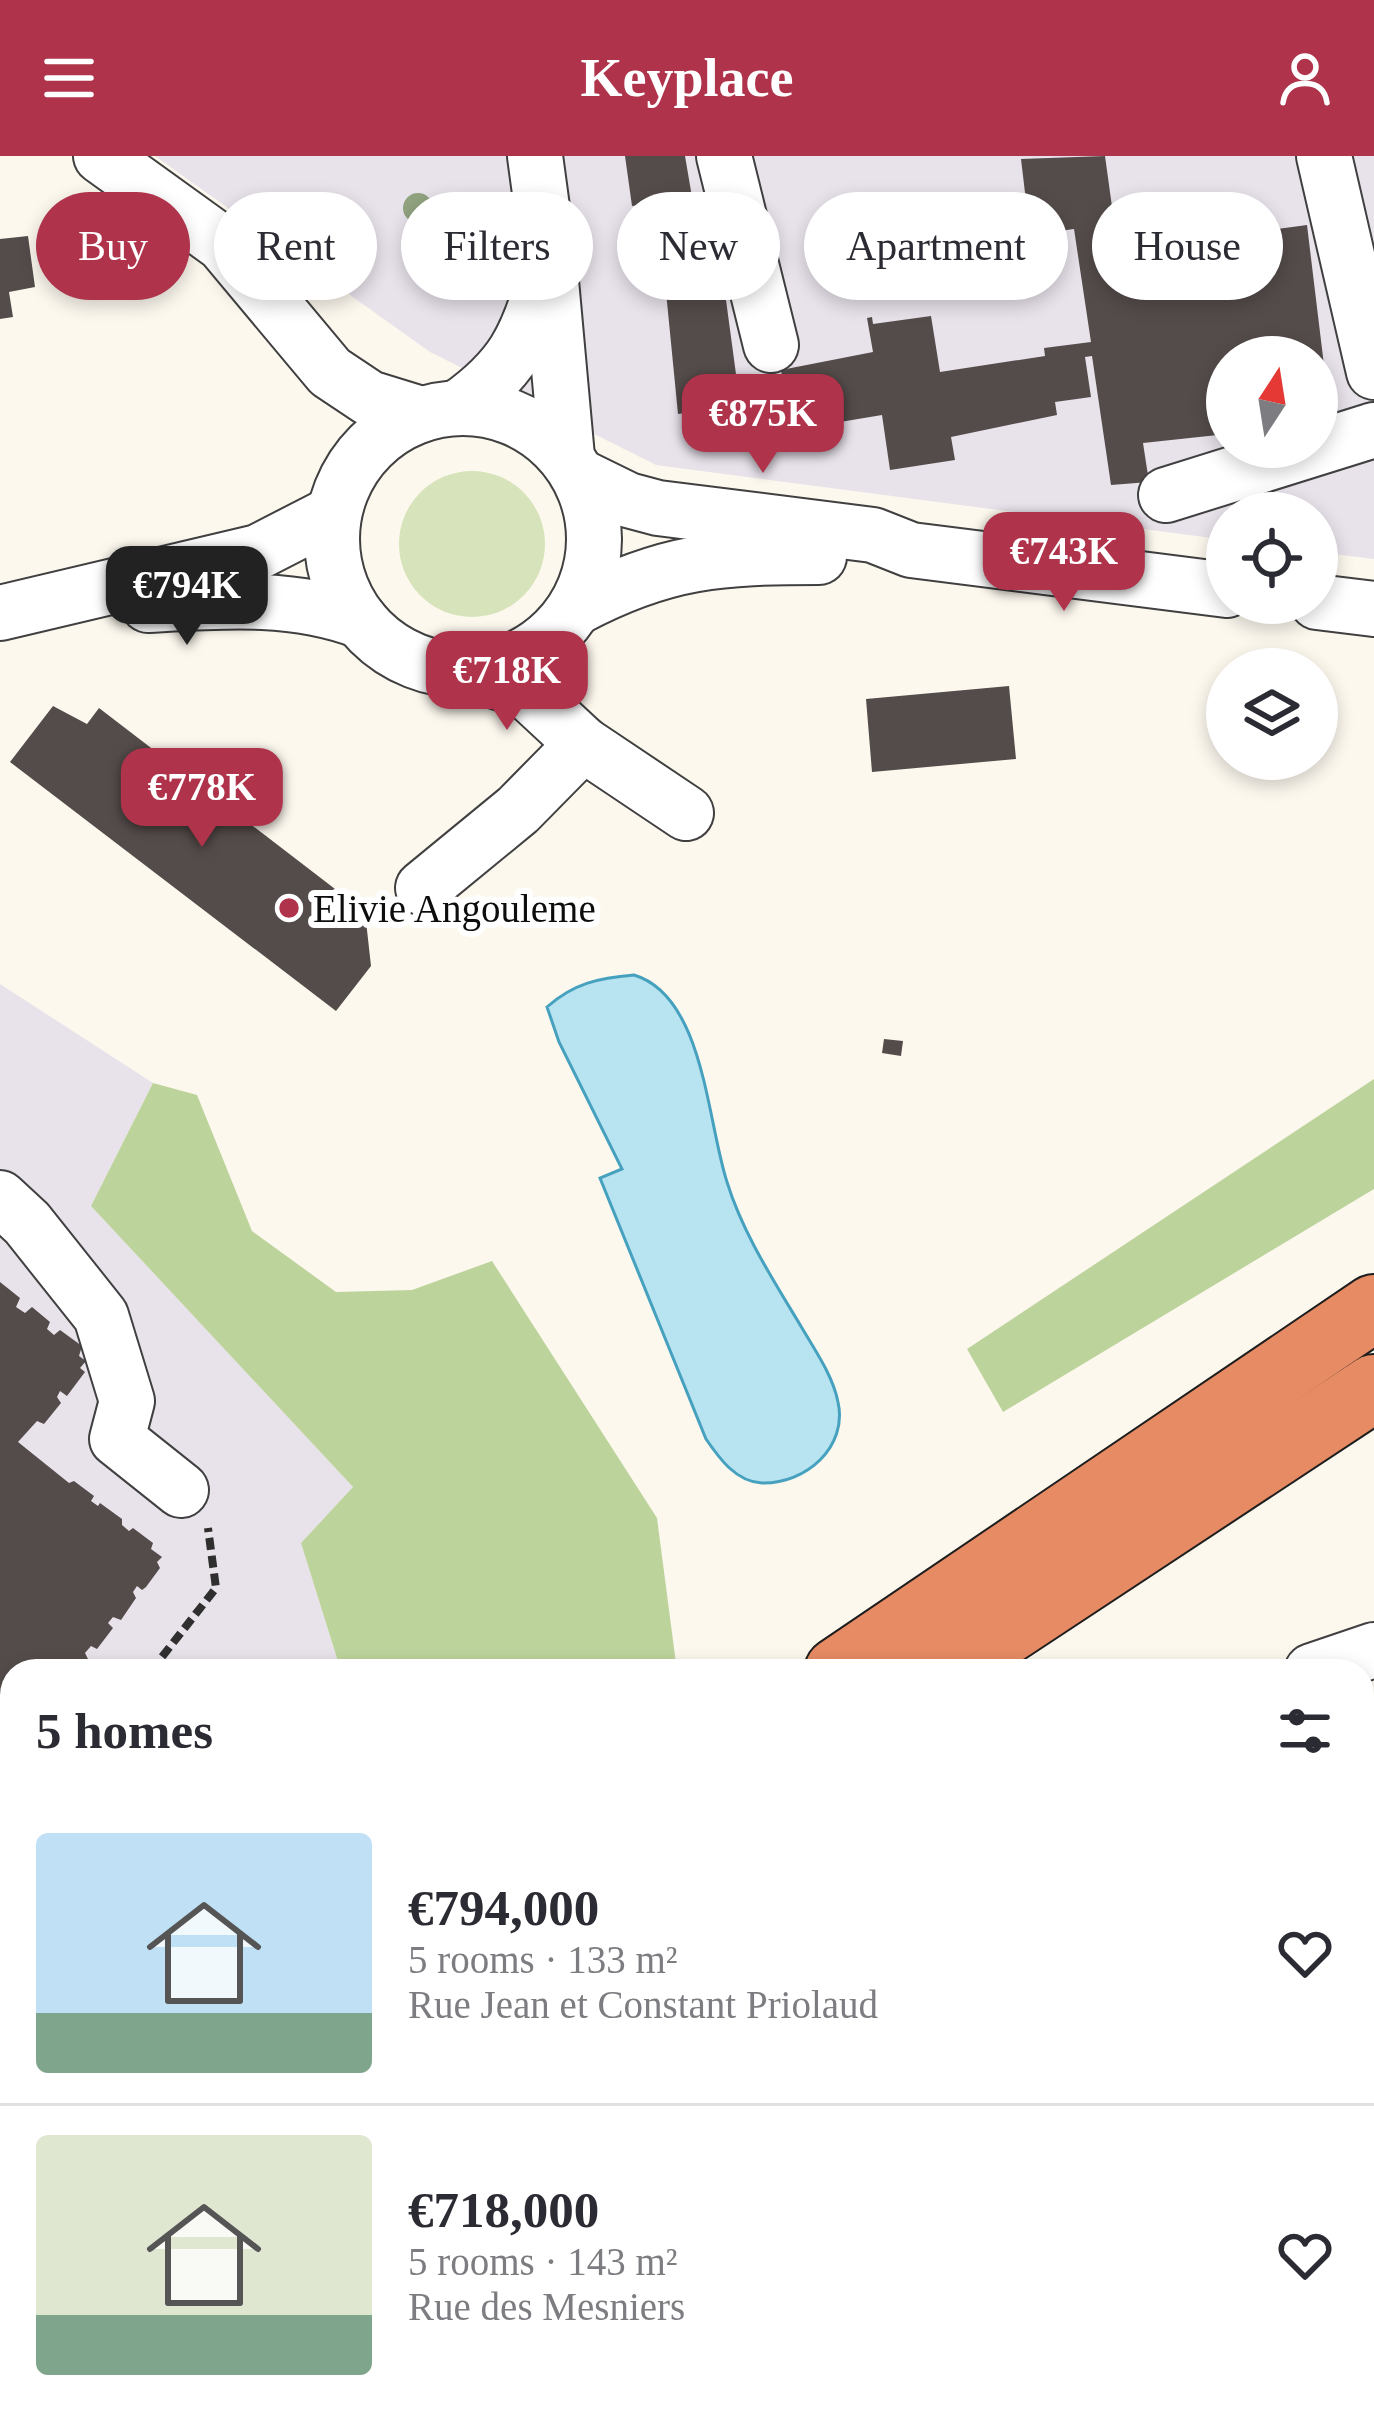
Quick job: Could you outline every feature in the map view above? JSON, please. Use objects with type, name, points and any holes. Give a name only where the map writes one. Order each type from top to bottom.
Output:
[{"type":"highway","points":[[856,1659],[1374,1308]]},
{"type":"highway","points":[[963,1659],[1374,1388]]},
{"type":"highway","points":[[1008,1659],[1374,1398]]},
{"type":"street","points":[[101,156],[224,244],[330,372],[368,398],[440,411],[490,410],[518,419],[545,435],[573,466],[628,500],[658,508],[872,535],[911,550],[1206,587]]},
{"type":"street","points":[[536,156],[541,192]]},
{"type":"street","points":[[724,156],[771,345]]},
{"type":"street","points":[[1324,156],[1374,372]]},
{"type":"street","points":[[13,612],[258,551],[342,492],[381,436],[490,386],[528,332],[538,300]]},
{"type":"street","points":[[555,300],[573,466],[594,519],[593,565],[570,617],[583,744]]},
{"type":"street","points":[[330,372],[352,434],[332,551],[341,589],[361,621],[388,647],[423,664],[526,691],[583,744],[686,813]]},
{"type":"street","points":[[1166,495],[1374,430]]},
{"type":"street","points":[[460,670],[499,666],[534,651],[570,617],[638,578],[712,559],[876,556],[911,550]]},
{"type":"street","points":[[13,612],[270,602],[322,607],[361,621]]},
{"type":"street","points":[[1338,605],[1374,609]]},
{"type":"street","points":[[423,888],[518,810],[583,744]]},
{"type":"street","points":[[0,1198],[27,1223],[101,1316],[127,1401],[117,1439],[181,1490]]},
{"type":"path","points":[[160,1659],[216,1588],[209,1529],[181,1490]]},
{"type":"shaded area","points":[[155,156],[1374,156],[1374,559],[1338,555],[1338,492],[1206,492],[1206,537],[656,465],[430,352],[357,300],[377,300],[377,192],[214,192],[214,198]]},
{"type":"shaded area","points":[[0,984],[153,1083],[91,1206],[353,1487],[301,1543],[337,1659],[0,1659]]},
{"type":"green space","points":[[472,471],[500,476],[524,492],[540,516],[545,544],[540,572],[524,596],[500,612],[472,617],[444,612],[420,596],[404,572],[399,544],[404,516],[420,492],[444,476]]},
{"type":"green space","points":[[1374,1079],[1374,1189],[1003,1412],[967,1349]]},
{"type":"green space","points":[[153,1083],[197,1095],[252,1231],[336,1292],[412,1290],[492,1261],[657,1518],[675,1659],[337,1659],[301,1543],[353,1487],[91,1206]]},
{"type":"water","points":[[634,975],[657,987],[689,1034],[734,1201],[836,1392],[839,1418],[830,1448],[808,1470],[778,1482],[753,1482],[736,1474],[706,1439],[600,1178],[622,1169],[559,1042],[547,1007],[588,983]]},
{"type":"building","points":[[625,156],[685,156],[691,192],[630,192]]},
{"type":"building","points":[[1105,156],[1110,192],[1092,192],[1092,300],[1283,300],[1283,228],[1307,225],[1320,336],[1206,336],[1206,436],[1143,443],[1149,482],[1111,485],[1092,356],[1085,357],[1091,397],[1055,402],[1057,415],[951,437],[955,460],[890,470],[882,415],[792,430],[787,403],[736,412],[735,406],[678,414],[667,300],[726,300],[738,389],[783,384],[781,370],[873,352],[867,318],[872,317],[873,324],[931,316],[940,372],[1045,356],[1044,348],[1091,342],[1074,229],[1068,230],[1068,192],[1025,192],[1021,159]]},
{"type":"building","points":[[28,236],[35,287],[9,292],[13,317],[0,319],[0,239]]},
{"type":"building","points":[[1009,686],[1016,759],[872,772],[866,699]]},
{"type":"building","points":[[53,706],[87,724],[99,708],[365,912],[371,966],[336,1011],[10,762]]},
{"type":"building","points":[[884,1039],[903,1041],[901,1056],[882,1053]]},
{"type":"building","points":[[0,1282],[20,1298],[16,1307],[25,1313],[32,1307],[50,1322],[47,1329],[54,1335],[60,1330],[82,1346],[79,1356],[86,1361],[80,1368],[85,1372],[67,1396],[60,1391],[61,1403],[44,1424],[37,1421],[18,1442],[69,1483],[74,1481],[94,1496],[91,1501],[122,1519],[129,1531],[133,1528],[153,1543],[151,1549],[162,1557],[146,1587],[137,1586],[133,1592],[136,1598],[121,1620],[113,1617],[108,1623],[113,1628],[97,1649],[91,1646],[85,1653],[88,1659],[0,1659]]},
{"type":"place","name":"Elivie Angouleme","points":[[289,908]]}]
